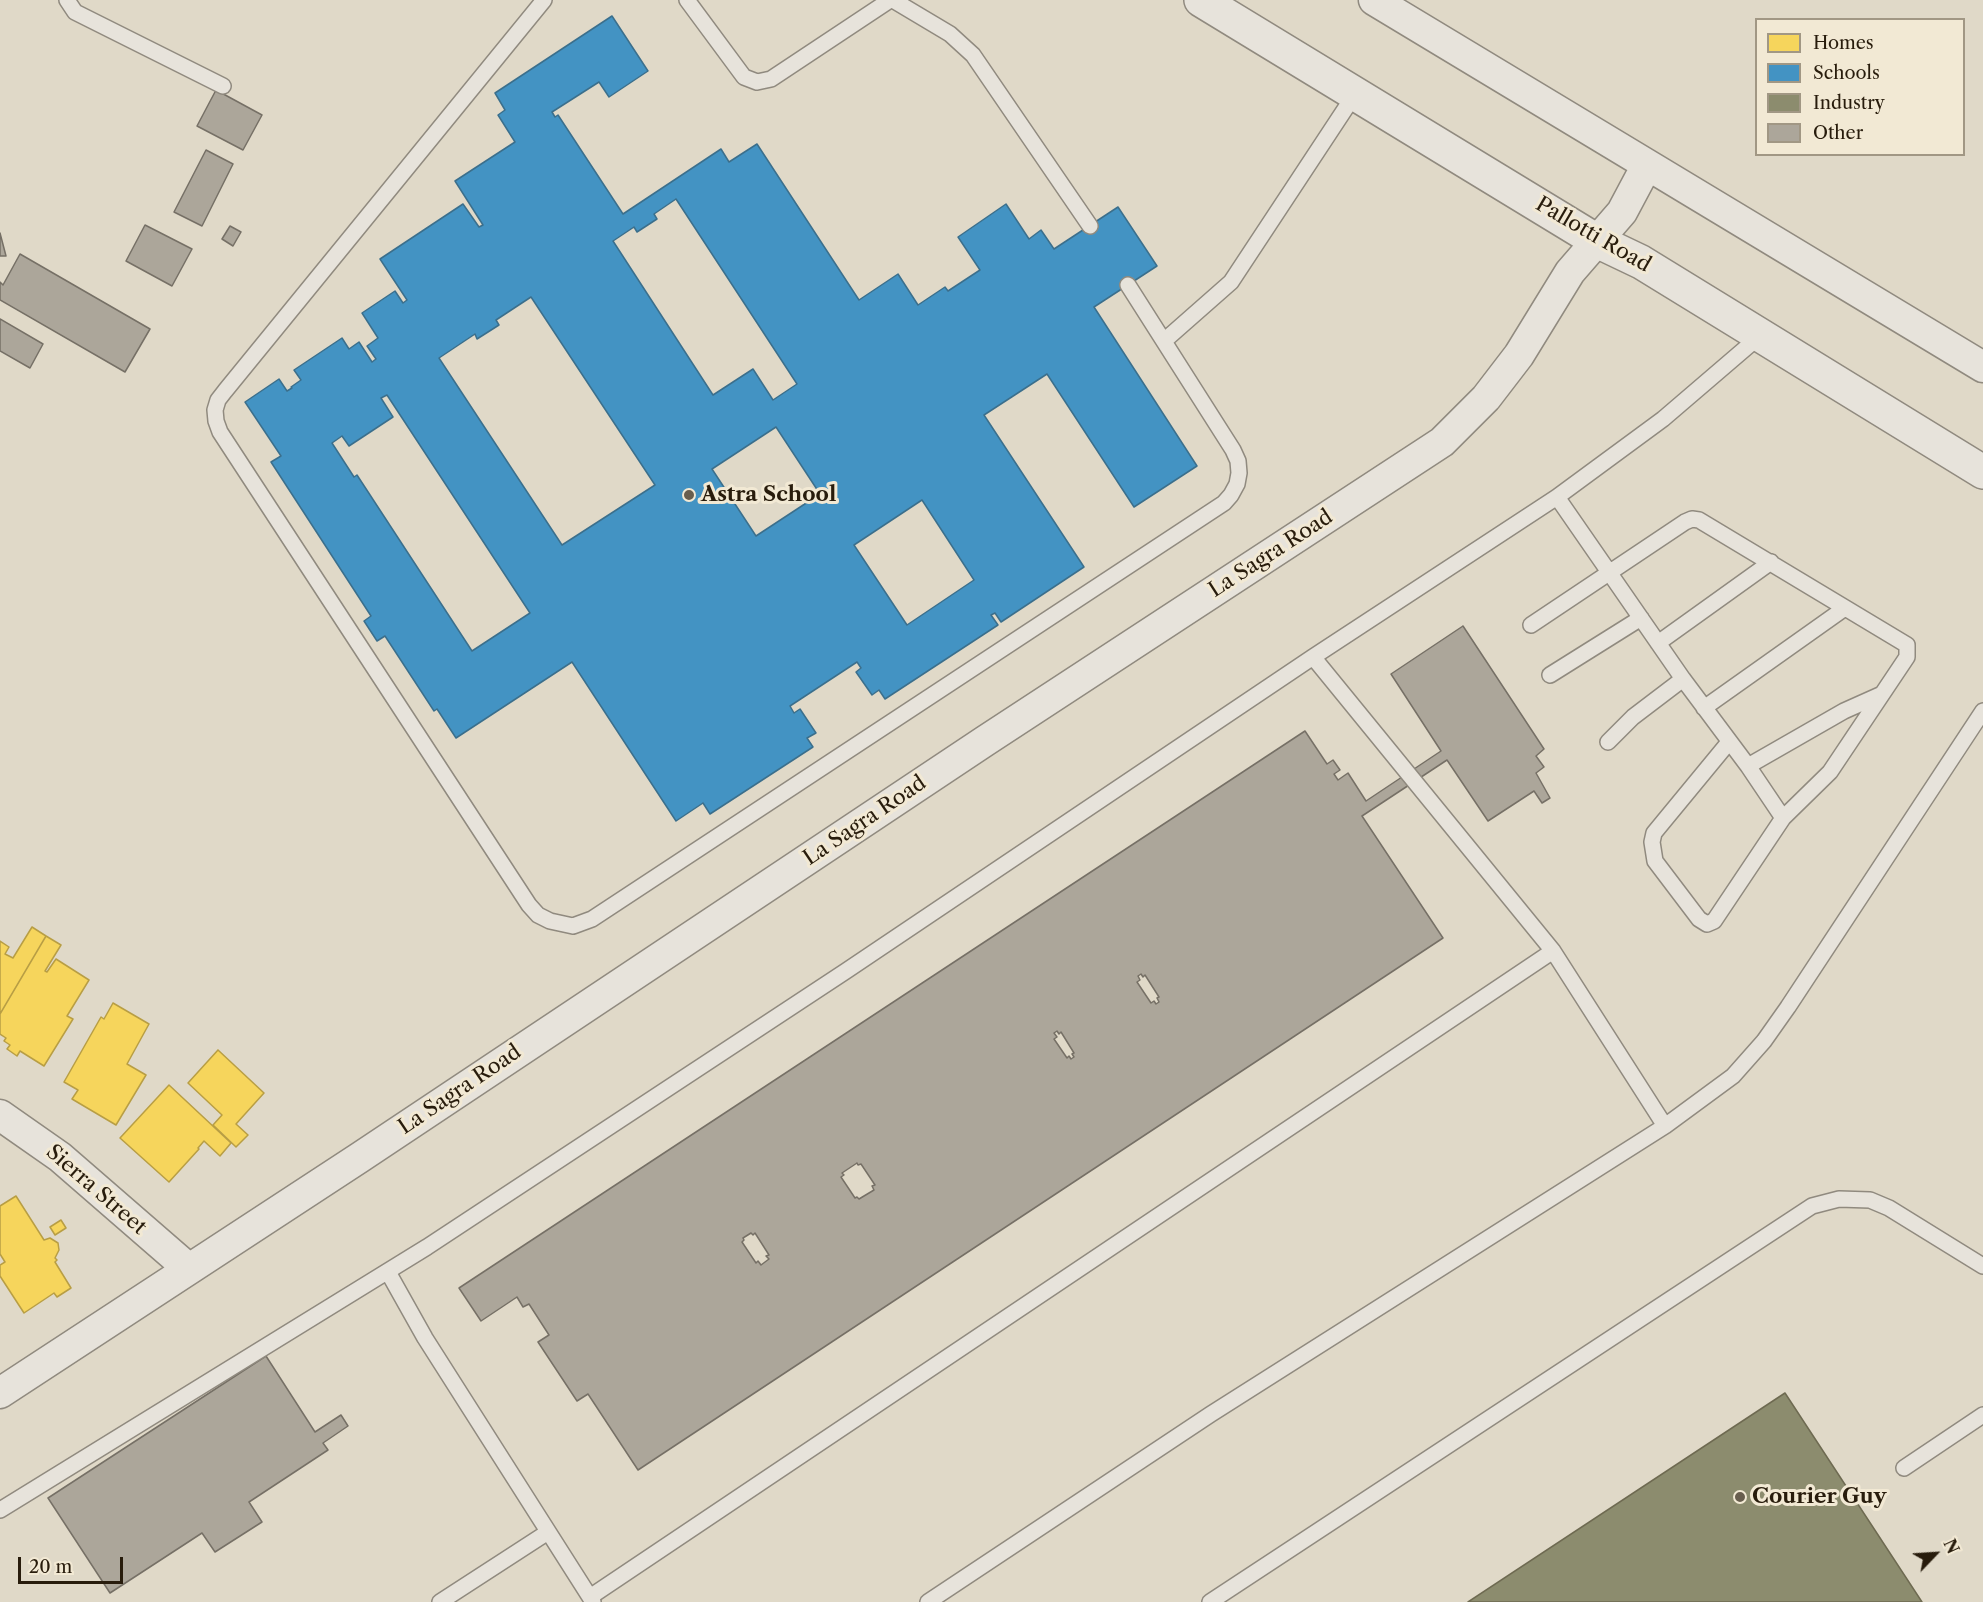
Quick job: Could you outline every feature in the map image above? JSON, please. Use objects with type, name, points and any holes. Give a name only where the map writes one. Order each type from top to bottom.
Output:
[{"type":"street","name":"Pallotti Road","points":[[1201,0],[1597,241],[1641,262],[1983,472]]},
{"type":"street","points":[[1374,0],[1983,367]]},
{"type":"street","name":"La Sagra Road","points":[[0,1393],[1442,441],[1486,398],[1519,355],[1570,272],[1622,212],[1647,165]]},
{"type":"street","name":"Sierra Street","points":[[0,1115],[60,1157],[189,1269]]},
{"type":"lane","points":[[67,0],[75,12],[223,86]]},
{"type":"lane","points":[[544,0],[225,391],[218,400],[215,410],[216,421],[226,442],[529,905],[538,915],[550,921],[573,926],[592,920],[1224,503],[1232,495],[1237,484],[1238,461],[1233,450],[1128,285]]},
{"type":"lane","points":[[687,0],[744,77],[757,82],[771,79],[892,0],[950,34],[973,55],[1090,226]]},
{"type":"lane","points":[[1164,341],[1231,282],[1355,94]]},
{"type":"lane","points":[[0,1510],[388,1272],[846,971],[1313,657],[1557,497],[1664,419],[1761,335]]},
{"type":"lane","points":[[1557,497],[1783,818]]},
{"type":"lane","points":[[1531,625],[1692,519],[1699,520],[1771,562],[1907,645],[1908,657],[1830,772],[1783,818],[1714,921],[1707,924],[1699,919],[1655,861],[1652,842],[1654,833],[1729,742]]},
{"type":"lane","points":[[1658,643],[1771,562]]},
{"type":"lane","points":[[1704,708],[1845,608]]},
{"type":"lane","points":[[1550,675],[1641,618]]},
{"type":"lane","points":[[1313,657],[1553,951],[1665,1126]]},
{"type":"lane","points":[[1608,742],[1633,717],[1683,679]]},
{"type":"lane","points":[[1748,766],[1844,711],[1882,694]]},
{"type":"lane","points":[[928,1602],[1211,1414],[1665,1126],[1733,1076],[1764,1041],[1983,711]]},
{"type":"lane","points":[[388,1272],[425,1338],[591,1599],[1553,951]]},
{"type":"lane","points":[[1210,1602],[1812,1206],[1839,1199],[1870,1200],[1889,1208],[1983,1266]]},
{"type":"lane","points":[[1904,1468],[1983,1415]]},
{"type":"lane","points":[[440,1602],[548,1532]]},
{"type":"building: Homes","points":[[32,927],[46,936],[0,1014],[0,941],[9,947],[5,954],[13,958]]},
{"type":"building: Homes","points":[[46,936],[61,945],[45,971],[47,972],[56,959],[89,980],[67,1016],[73,1019],[44,1066],[20,1051],[17,1056],[7,1049],[10,1045],[0,1034],[0,1014]]},
{"type":"building: Homes","points":[[113,1003],[149,1024],[127,1064],[146,1075],[116,1125],[72,1099],[78,1090],[64,1082],[101,1017],[104,1019]]},
{"type":"building: Homes","points":[[218,1050],[264,1093],[236,1124],[248,1135],[236,1147],[213,1125],[222,1115],[188,1083]]},
{"type":"building: Homes","points":[[169,1085],[231,1143],[220,1156],[204,1141],[169,1182],[120,1138]]},
{"type":"building: Homes","points":[[16,1196],[44,1240],[50,1238],[58,1243],[59,1250],[55,1262],[71,1288],[57,1297],[54,1293],[24,1313],[0,1276],[0,1265],[5,1262],[0,1254],[0,1206]]},
{"type":"building: Homes","points":[[61,1220],[66,1228],[55,1235],[50,1227]]},
{"type":"building: Schools","points":[[612,16],[648,71],[609,97],[599,82],[552,112],[555,117],[558,115],[623,214],[721,149],[729,162],[757,144],[859,300],[898,274],[918,305],[945,287],[948,291],[980,270],[958,237],[1006,204],[1029,239],[1041,230],[1054,249],[1118,207],[1157,266],[1094,307],[1197,466],[1134,507],[1047,374],[984,415],[1084,567],[1001,622],[995,613],[991,615],[998,625],[885,699],[879,690],[872,695],[856,672],[861,668],[857,662],[790,706],[794,713],[800,709],[816,733],[807,738],[813,747],[710,814],[703,803],[676,821],[572,662],[456,738],[437,709],[434,711],[385,636],[377,641],[364,621],[371,616],[271,462],[281,456],[245,402],[279,379],[287,391],[292,388],[301,380],[294,370],[342,338],[349,349],[359,342],[372,362],[376,359],[367,346],[378,338],[362,313],[395,291],[403,303],[407,300],[380,259],[463,204],[479,227],[483,225],[455,181],[515,142],[498,115],[505,110],[495,93]],"holes":[[[676,199],[797,384],[773,400],[753,369],[713,395],[613,241],[634,227],[637,232],[657,219],[654,214]],[[531,297],[655,485],[562,545],[439,358],[475,334],[477,339],[499,325],[496,320]],[[387,395],[530,613],[472,651],[357,475],[354,477],[332,443],[342,436],[349,446],[393,417],[381,398]],[[776,427],[820,494],[756,536],[712,469]],[[922,500],[974,580],[907,625],[854,545]]]},
{"type":"building: Industry","name":"Courier Guy","points":[[1785,1393],[1922,1602],[1468,1602]]},
{"type":"building: Other","points":[[216,90],[262,115],[243,150],[197,126]]},
{"type":"building: Other","points":[[206,150],[233,164],[202,226],[174,212]]},
{"type":"building: Other","points":[[145,225],[192,249],[172,286],[126,261]]},
{"type":"building: Other","points":[[230,226],[241,232],[233,246],[222,239]]},
{"type":"building: Other","points":[[0,233],[6,256],[0,256]]},
{"type":"building: Other","points":[[20,254],[150,329],[125,372],[0,300],[0,282],[3,285]]},
{"type":"building: Other","points":[[0,319],[43,344],[30,368],[0,351]]},
{"type":"building: Other","points":[[1463,626],[1544,749],[1536,756],[1544,767],[1536,773],[1550,798],[1542,803],[1534,791],[1488,821],[1447,760],[1362,816],[1443,938],[638,1470],[588,1394],[577,1401],[538,1342],[549,1335],[529,1304],[523,1307],[517,1297],[481,1321],[459,1288],[1305,731],[1327,764],[1333,760],[1340,770],[1334,774],[1338,780],[1348,773],[1366,801],[1441,751],[1391,674]],"holes":[[[1145,975],[1159,997],[1157,998],[1159,1002],[1151,1003],[1137,982],[1140,980],[1138,976]],[[1061,1032],[1074,1053],[1072,1054],[1074,1057],[1067,1058],[1054,1039],[1057,1037],[1054,1033]],[[857,1163],[861,1164],[875,1185],[872,1186],[874,1190],[859,1199],[855,1198],[841,1177],[844,1175],[842,1173]],[[755,1233],[769,1255],[766,1256],[769,1259],[761,1265],[758,1261],[756,1263],[742,1242],[743,1238]]]},
{"type":"building: Other","points":[[266,1356],[315,1432],[341,1415],[348,1426],[323,1443],[328,1450],[249,1502],[262,1522],[215,1552],[202,1533],[110,1593],[48,1498]]},
{"type":"place","name":"Astra School","points":[[689,495]]},
{"type":"place","name":"Courier Guy","points":[[1740,1497]]}]
